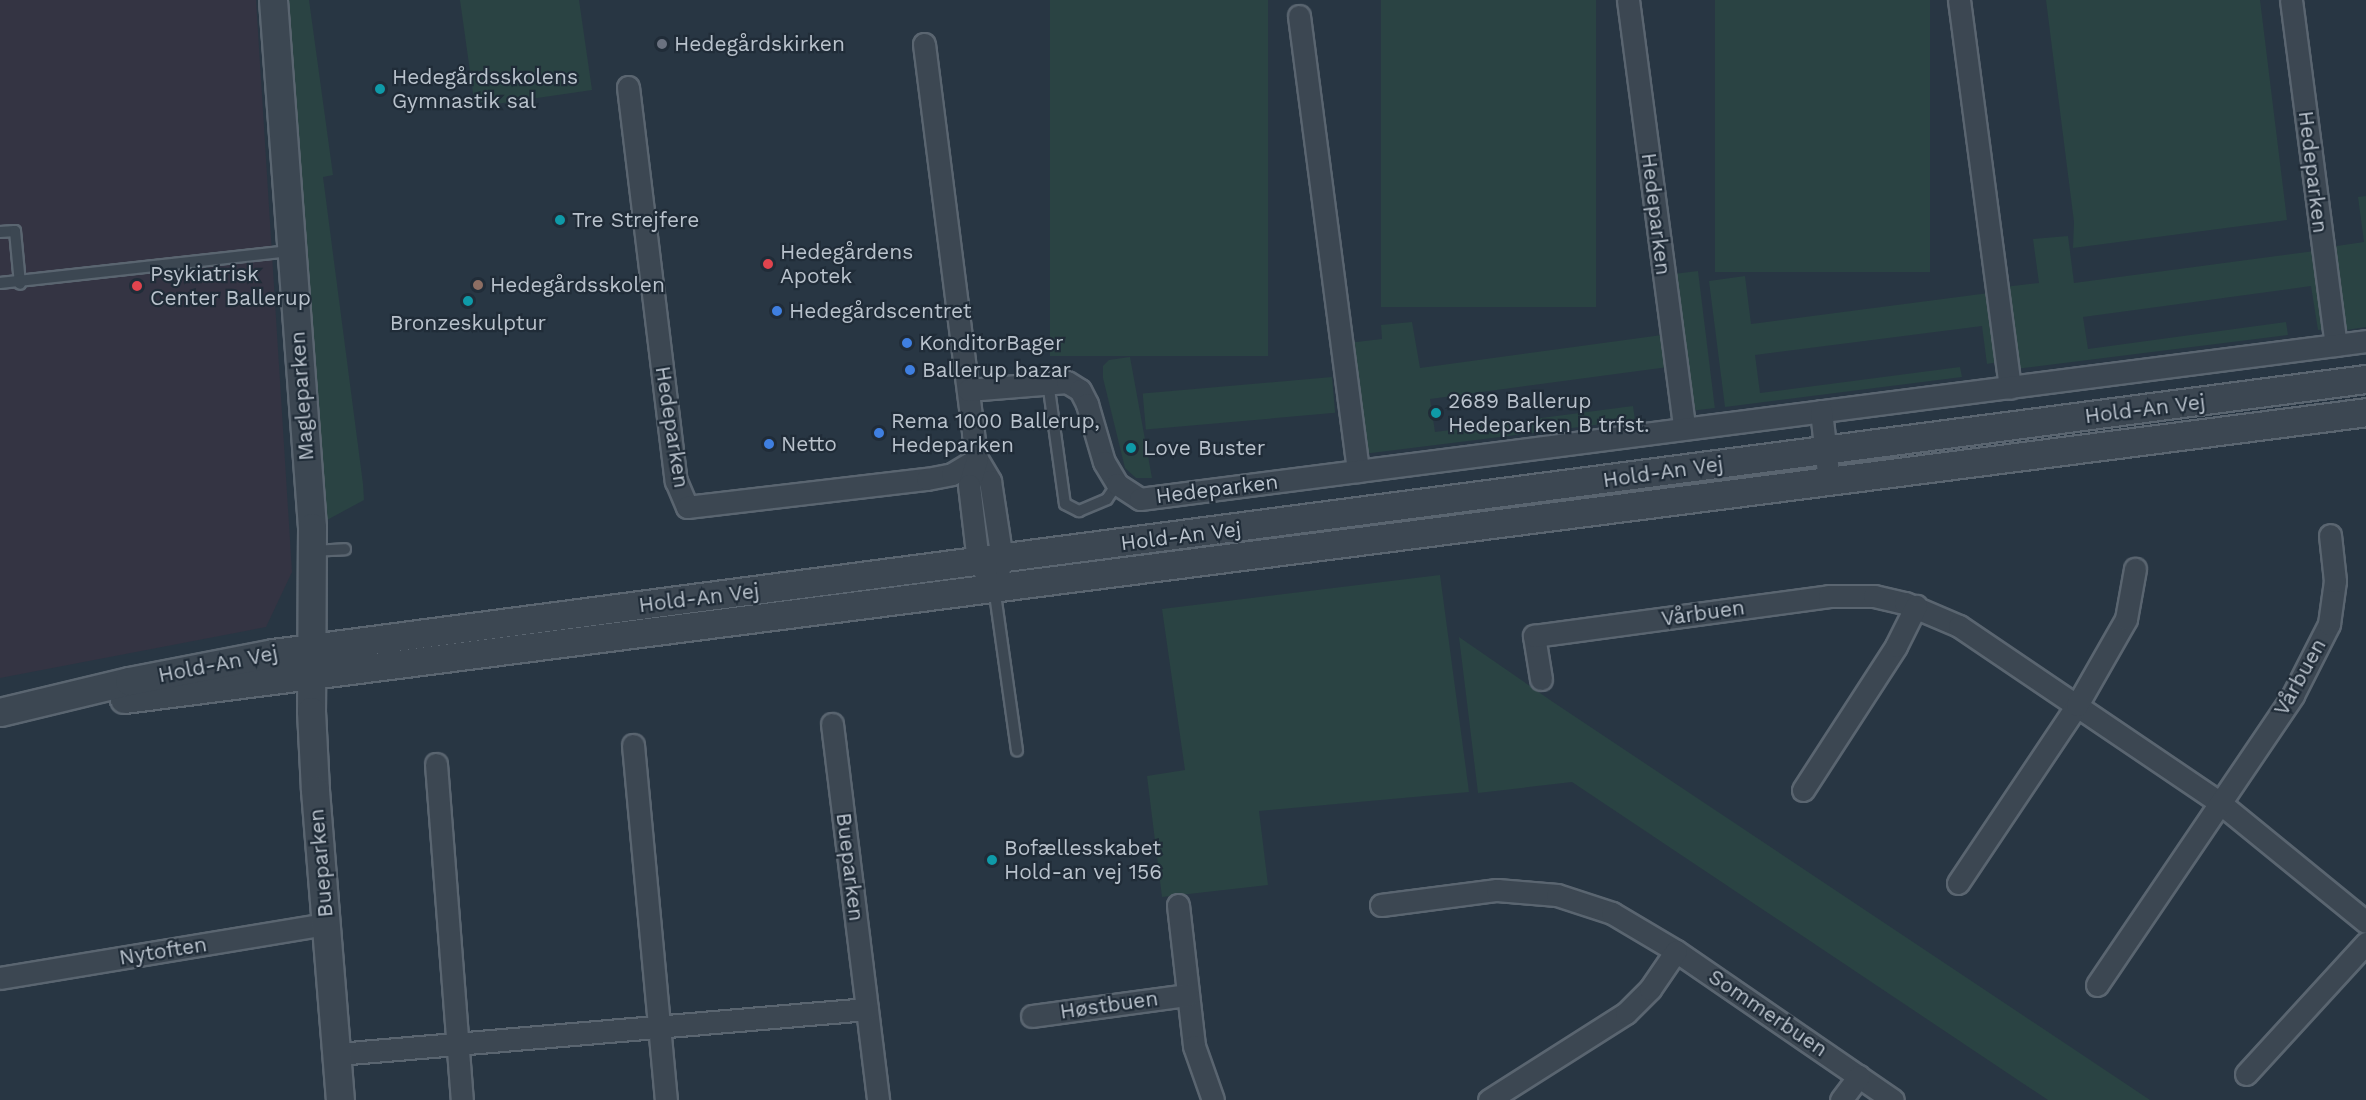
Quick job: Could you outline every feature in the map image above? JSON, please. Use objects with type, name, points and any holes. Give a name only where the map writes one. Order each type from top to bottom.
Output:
[{"type":"street","name":"Magleparken","points":[[273,0],[312,551],[313,660]]},
{"type":"street","name":"Hedeparken","points":[[1628,0],[1684,427]]},
{"type":"street","points":[[1959,0],[2010,388]]},
{"type":"street","name":"Hedeparken","points":[[2291,0],[2336,345]]},
{"type":"street","points":[[1299,16],[1358,471]]},
{"type":"street","points":[[924,44],[977,459],[990,481],[990,561],[994,586]]},
{"type":"street","name":"Hedeparken","points":[[628,87],[676,481],[687,507],[927,479],[952,474],[977,459]]},
{"type":"street","name":"Hedeparken","points":[[1117,484],[1140,499],[1684,427],[2010,388],[2366,341]]},
{"type":"street","name":"Hold-An Vej","points":[[0,713],[313,660],[990,561],[2366,379]]},
{"type":"street","points":[[968,390],[1066,381],[1080,390],[1095,425],[1104,462],[1117,484]]},
{"type":"street","points":[[1821,411],[1829,481]]},
{"type":"street","name":"Hold-An Vej","points":[[313,660],[994,586],[2366,412]]},
{"type":"street","name":"Vårbuen","points":[[2097,985],[2293,695],[2329,624],[2335,580],[2330,535]]},
{"type":"street","points":[[1958,884],[2077,705],[2126,619],[2135,569]]},
{"type":"street","name":"Vårbuen","points":[[1540,679],[1534,636],[1829,596],[1874,596],[1916,606],[1959,626],[2220,804],[2366,922]]},
{"type":"street","points":[[1803,789],[1896,646],[1916,606]]},
{"type":"street","name":"Bueparken","points":[[313,660],[314,780],[340,1100]]},
{"type":"street","name":"Bueparken","points":[[832,724],[878,1100]]},
{"type":"street","points":[[633,745],[666,1100]]},
{"type":"street","points":[[436,764],[462,1100]]},
{"type":"street","name":"Sommerbuen","points":[[1380,905],[1497,890],[1557,895],[1612,913],[1676,951],[1893,1100]]},
{"type":"street","name":"Høstbuen","points":[[1178,905],[1194,1046],[1213,1100]]},
{"type":"street","name":"Nytoften","points":[[0,978],[327,924]]},
{"type":"street","points":[[2246,1074],[2366,943]]},
{"type":"street","points":[[1489,1100],[1626,1013],[1650,989],[1676,951]]},
{"type":"street","name":"Høstbuen","points":[[1032,1016],[1187,995]]},
{"type":"street","points":[[338,1054],[458,1046],[867,1009]]},
{"type":"street","points":[[1841,1100],[1859,1076]]},
{"type":"lane","points":[[0,232],[15,231],[20,284]]},
{"type":"lane","points":[[0,283],[20,284],[292,251]]},
{"type":"lane","points":[[1048,382],[1065,504],[1078,511],[1107,499],[1117,484]]},
{"type":"lane","points":[[312,551],[345,549]]},
{"type":"lane","points":[[994,586],[1017,750]]},
{"type":"shaded area","name":"Psykiatrisk Center Ballerup","points":[[0,0],[256,0],[292,572],[266,627],[0,678]]},
{"type":"green space","points":[[287,0],[309,0],[333,175],[323,177],[363,484],[364,500],[327,520]]},
{"type":"green space","points":[[460,0],[579,0],[592,90],[475,107]]},
{"type":"green space","points":[[1050,0],[1268,0],[1268,356],[1050,356]]},
{"type":"green space","points":[[1381,0],[1596,0],[1596,307],[1381,307]]},
{"type":"green space","points":[[1715,0],[1930,0],[1930,272],[1715,272]]},
{"type":"green space","points":[[2046,0],[2260,0],[2287,220],[2073,248],[2074,222]]},
{"type":"green space","points":[[2366,196],[2366,327],[2340,331],[2330,247],[2364,242],[2358,197]]},
{"type":"green space","points":[[2068,236],[2074,283],[2315,251],[2326,329],[2318,330],[2311,286],[2083,317],[2088,349],[2286,322],[2288,335],[2015,369],[2004,287],[2039,283],[2033,239]]},
{"type":"green space","points":[[1698,271],[1715,408],[1688,411],[1671,274]]},
{"type":"green space","points":[[1745,276],[1751,324],[1989,293],[1998,362],[1987,364],[1982,326],[1755,355],[1760,393],[1960,367],[1962,377],[1725,407],[1709,281]]},
{"type":"green space","points":[[1412,322],[1420,368],[1662,335],[1668,367],[1430,399],[1435,432],[1633,406],[1635,420],[1363,454],[1348,343],[1382,339],[1381,325]]},
{"type":"green space","points":[[1130,357],[1152,478],[1136,478],[1125,468],[1103,378],[1103,366],[1109,360]]},
{"type":"green space","points":[[1332,377],[1335,413],[1146,429],[1143,394]]},
{"type":"green space","points":[[1440,575],[1469,792],[1259,811],[1268,885],[1162,897],[1147,776],[1185,770],[1162,609]]},
{"type":"green space","points":[[1459,637],[2150,1100],[2048,1100],[1572,782],[1478,793]]},
{"type":"place","name":"Hedegårdskirken","points":[[662,44]]},
{"type":"place","name":"Hedegårdsskolens Gymnastik sal","points":[[380,89]]},
{"type":"place","name":"Tre Strejfere","points":[[560,220]]},
{"type":"place","name":"Hedegårdens Apotek","points":[[768,264]]},
{"type":"place","name":"Hedegårdsskolen","points":[[478,285]]},
{"type":"place","name":"Psykiatrisk Center Ballerup","points":[[137,286]]},
{"type":"place","name":"Bronzeskulptur","points":[[468,301]]},
{"type":"place","name":"Hedegårdscentret","points":[[777,311]]},
{"type":"place","name":"KonditorBager","points":[[907,343]]},
{"type":"place","name":"Ballerup bazar","points":[[910,370]]},
{"type":"place","name":"2689 Ballerup Hedeparken B trfst.","points":[[1436,413]]},
{"type":"place","name":"Rema 1000 Ballerup, Hedeparken","points":[[879,433]]},
{"type":"place","name":"Netto","points":[[769,444]]},
{"type":"place","name":"Love Buster","points":[[1131,448]]},
{"type":"place","name":"Bofællesskabet Hold-an vej 156","points":[[992,860]]}]
